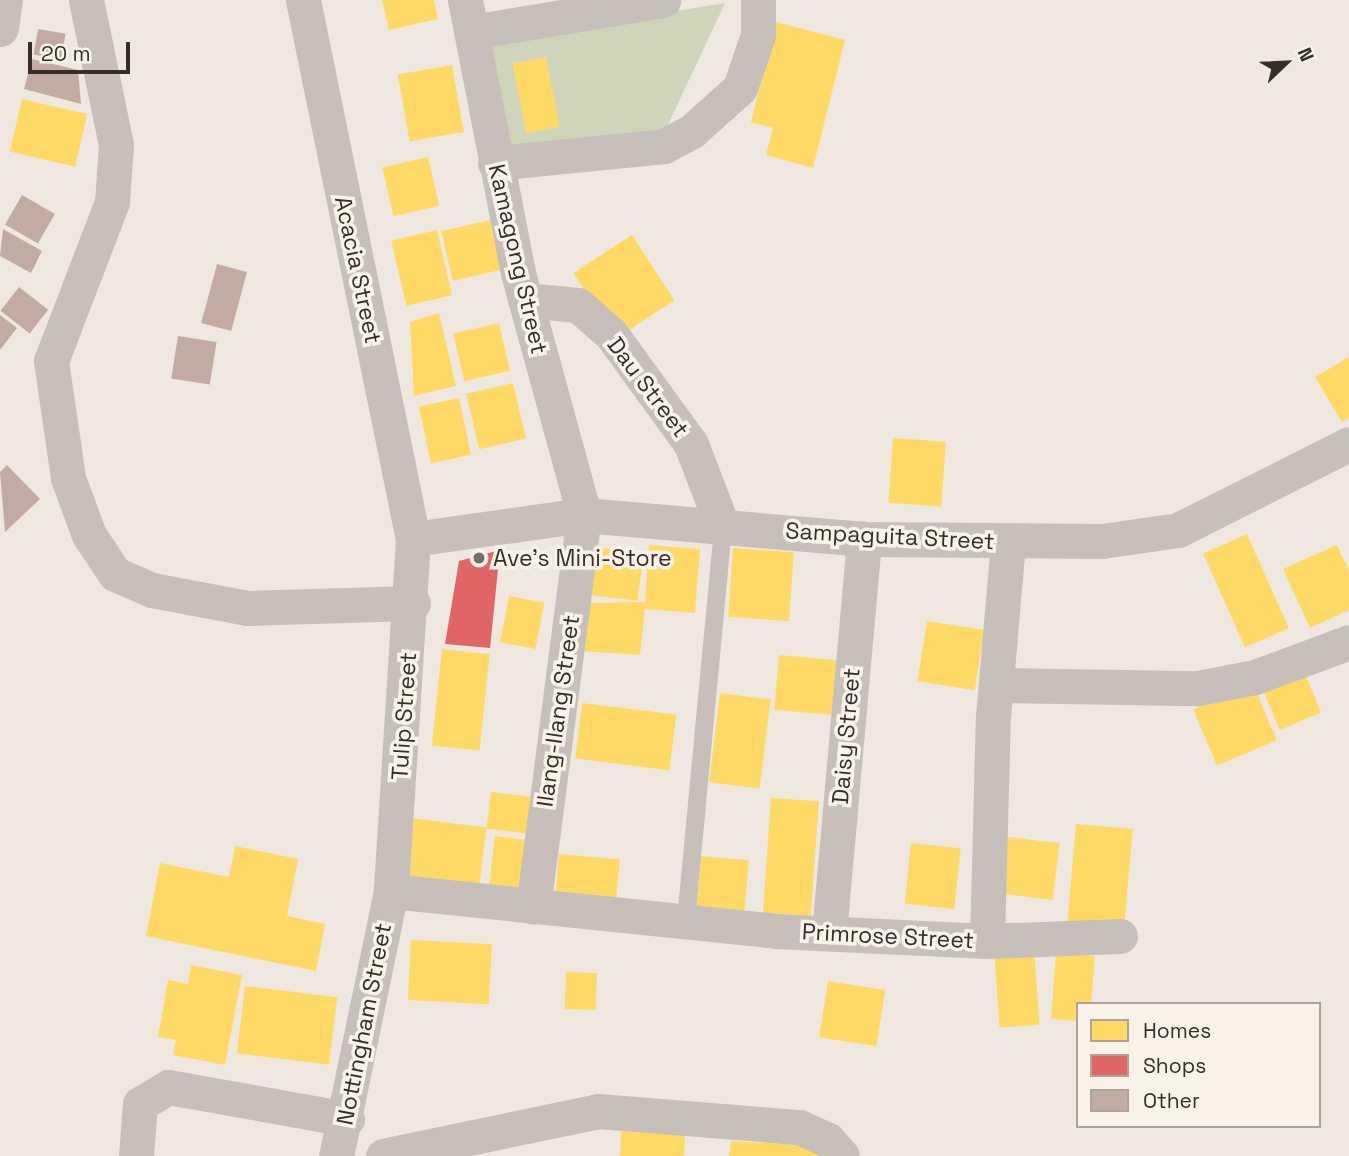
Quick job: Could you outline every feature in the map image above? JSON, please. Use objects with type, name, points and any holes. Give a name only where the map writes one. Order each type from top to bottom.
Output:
[{"type":"street","points":[[0,28],[4,0]]},
{"type":"street","points":[[86,0],[116,145],[112,202],[51,360],[68,478],[89,536],[115,574],[152,590],[247,608],[413,603]]},
{"type":"street","name":"Acacia Street","points":[[303,0],[413,539]]},
{"type":"street","points":[[468,16],[663,0]]},
{"type":"street","points":[[495,163],[664,146],[692,131],[740,88],[758,36],[758,0]]},
{"type":"street","name":"Kamagong Street","points":[[468,16],[495,163],[525,300],[584,515]]},
{"type":"street","name":"Dau Street","points":[[525,300],[578,305],[611,334],[691,444],[723,528]]},
{"type":"street","name":"Sampaguita Street","points":[[413,539],[584,515],[864,539],[1102,541],[1178,530],[1349,444]]},
{"type":"street","name":"Ilang-Ilang Street","points":[[533,907],[584,515]]},
{"type":"street","name":"Tulip Street","points":[[391,891],[413,603],[413,539]]},
{"type":"street","name":"Daisy Street","points":[[829,933],[864,539]]},
{"type":"street","name":"Primrose Street","points":[[391,891],[533,907],[829,933],[987,941],[998,685],[1008,541]]},
{"type":"street","points":[[998,685],[1198,688],[1255,677],[1349,642]]},
{"type":"street","name":"Nottingham Street","points":[[336,1156],[347,1119],[391,891]]},
{"type":"street","points":[[987,941],[1120,936]]},
{"type":"street","points":[[136,1156],[140,1104],[168,1087],[347,1119]]},
{"type":"street","points":[[383,1156],[598,1111],[799,1127],[828,1140],[842,1156]]},
{"type":"lane","points":[[686,920],[723,528]]},
{"type":"green space","points":[[725,3],[666,129],[506,150],[483,43]]},
{"type":"building: Homes","points":[[382,0],[434,0],[438,19],[389,30]]},
{"type":"building: Homes","points":[[776,22],[845,40],[813,168],[766,155],[773,128],[751,122]]},
{"type":"building: Homes","points":[[546,57],[560,127],[526,133],[513,63]]},
{"type":"building: Homes","points":[[452,65],[464,132],[410,142],[398,75]]},
{"type":"building: Homes","points":[[22,99],[87,114],[75,167],[10,152]]},
{"type":"building: Homes","points":[[428,157],[439,206],[393,216],[382,168]]},
{"type":"building: Homes","points":[[490,220],[501,270],[453,281],[441,231]]},
{"type":"building: Homes","points":[[437,230],[452,295],[406,306],[391,241]]},
{"type":"building: Homes","points":[[632,235],[674,300],[616,339],[573,273]]},
{"type":"building: Homes","points":[[439,313],[456,386],[414,396],[410,322]]},
{"type":"building: Homes","points":[[499,323],[510,371],[464,381],[453,334]]},
{"type":"building: Homes","points":[[1349,357],[1349,418],[1342,422],[1315,377]]},
{"type":"building: Homes","points":[[513,383],[526,439],[479,449],[466,394]]},
{"type":"building: Homes","points":[[459,398],[471,455],[431,463],[419,407]]},
{"type":"building: Homes","points":[[893,438],[946,442],[941,507],[888,503]]},
{"type":"building: Homes","points":[[1247,534],[1289,628],[1245,648],[1203,554]]},
{"type":"building: Homes","points":[[649,545],[700,549],[695,613],[645,609],[640,655],[581,651],[584,603],[645,602]]},
{"type":"building: Homes","points":[[1337,545],[1349,571],[1349,610],[1310,628],[1283,569]]},
{"type":"building: Homes","points":[[593,547],[644,553],[638,601],[587,595]]},
{"type":"building: Homes","points":[[733,548],[794,552],[789,621],[728,617]]},
{"type":"building: Homes","points":[[509,596],[544,603],[535,649],[500,642]]},
{"type":"building: Homes","points":[[927,621],[984,630],[975,690],[917,681]]},
{"type":"building: Homes","points":[[442,649],[490,654],[480,750],[432,745]]},
{"type":"building: Homes","points":[[779,655],[845,661],[840,716],[774,710]]},
{"type":"building: Homes","points":[[1304,672],[1321,713],[1280,730],[1263,690]]},
{"type":"building: Homes","points":[[1253,684],[1277,740],[1217,766],[1193,709]]},
{"type":"building: Homes","points":[[720,693],[771,699],[760,789],[709,782]]},
{"type":"building: Homes","points":[[582,703],[676,715],[669,770],[575,759]]},
{"type":"building: Homes","points":[[491,792],[541,798],[536,835],[486,829]]},
{"type":"building: Homes","points":[[771,798],[819,801],[811,916],[763,913]]},
{"type":"building: Homes","points":[[410,818],[486,827],[479,890],[402,881]]},
{"type":"building: Homes","points":[[1076,824],[1133,829],[1124,927],[1067,922]]},
{"type":"building: Homes","points":[[495,836],[533,841],[526,899],[488,895]]},
{"type":"building: Homes","points":[[1008,837],[1060,843],[1053,900],[1001,894]]},
{"type":"building: Homes","points":[[911,843],[961,848],[954,909],[905,904]]},
{"type":"building: Homes","points":[[235,846],[298,859],[287,916],[325,924],[316,971],[146,936],[160,863],[229,877]]},
{"type":"building: Homes","points":[[559,854],[620,859],[616,905],[555,900]]},
{"type":"building: Homes","points":[[701,856],[749,860],[744,915],[696,911]]},
{"type":"building: Homes","points":[[411,940],[492,944],[489,1004],[408,1000]]},
{"type":"building: Homes","points":[[1034,947],[1039,1025],[1000,1028],[994,950]]},
{"type":"building: Homes","points":[[1056,952],[1095,956],[1091,1002],[1076,1002],[1076,1021],[1051,1019]]},
{"type":"building: Homes","points":[[191,965],[242,975],[225,1065],[173,1055],[176,1040],[158,1037],[168,980],[188,984]]},
{"type":"building: Homes","points":[[566,972],[597,973],[596,1010],[565,1009]]},
{"type":"building: Homes","points":[[828,981],[885,990],[876,1046],[819,1037]]},
{"type":"building: Homes","points":[[245,986],[337,997],[329,1065],[237,1053]]},
{"type":"building: Homes","points":[[621,1130],[685,1132],[684,1156],[620,1156]]},
{"type":"building: Homes","points":[[731,1141],[810,1145],[826,1156],[729,1156]]},
{"type":"building: Shops","points":[[500,550],[490,648],[445,644],[459,561]]},
{"type":"building: Other","points":[[38,29],[66,34],[61,59],[33,55]]},
{"type":"building: Other","points":[[32,59],[78,70],[81,104],[24,89]]},
{"type":"building: Other","points":[[22,195],[55,214],[38,243],[5,224]]},
{"type":"building: Other","points":[[3,229],[42,251],[31,273],[0,256]]},
{"type":"building: Other","points":[[217,264],[247,272],[231,331],[201,323]]},
{"type":"building: Other","points":[[19,287],[48,310],[30,333],[1,311]]},
{"type":"building: Other","points":[[0,315],[17,328],[0,350]]},
{"type":"building: Other","points":[[178,336],[217,342],[210,385],[171,378]]},
{"type":"building: Other","points":[[7,465],[40,499],[5,532],[0,472]]},
{"type":"place","name":"Ave's Mini-Store","points":[[479,558]]}]
